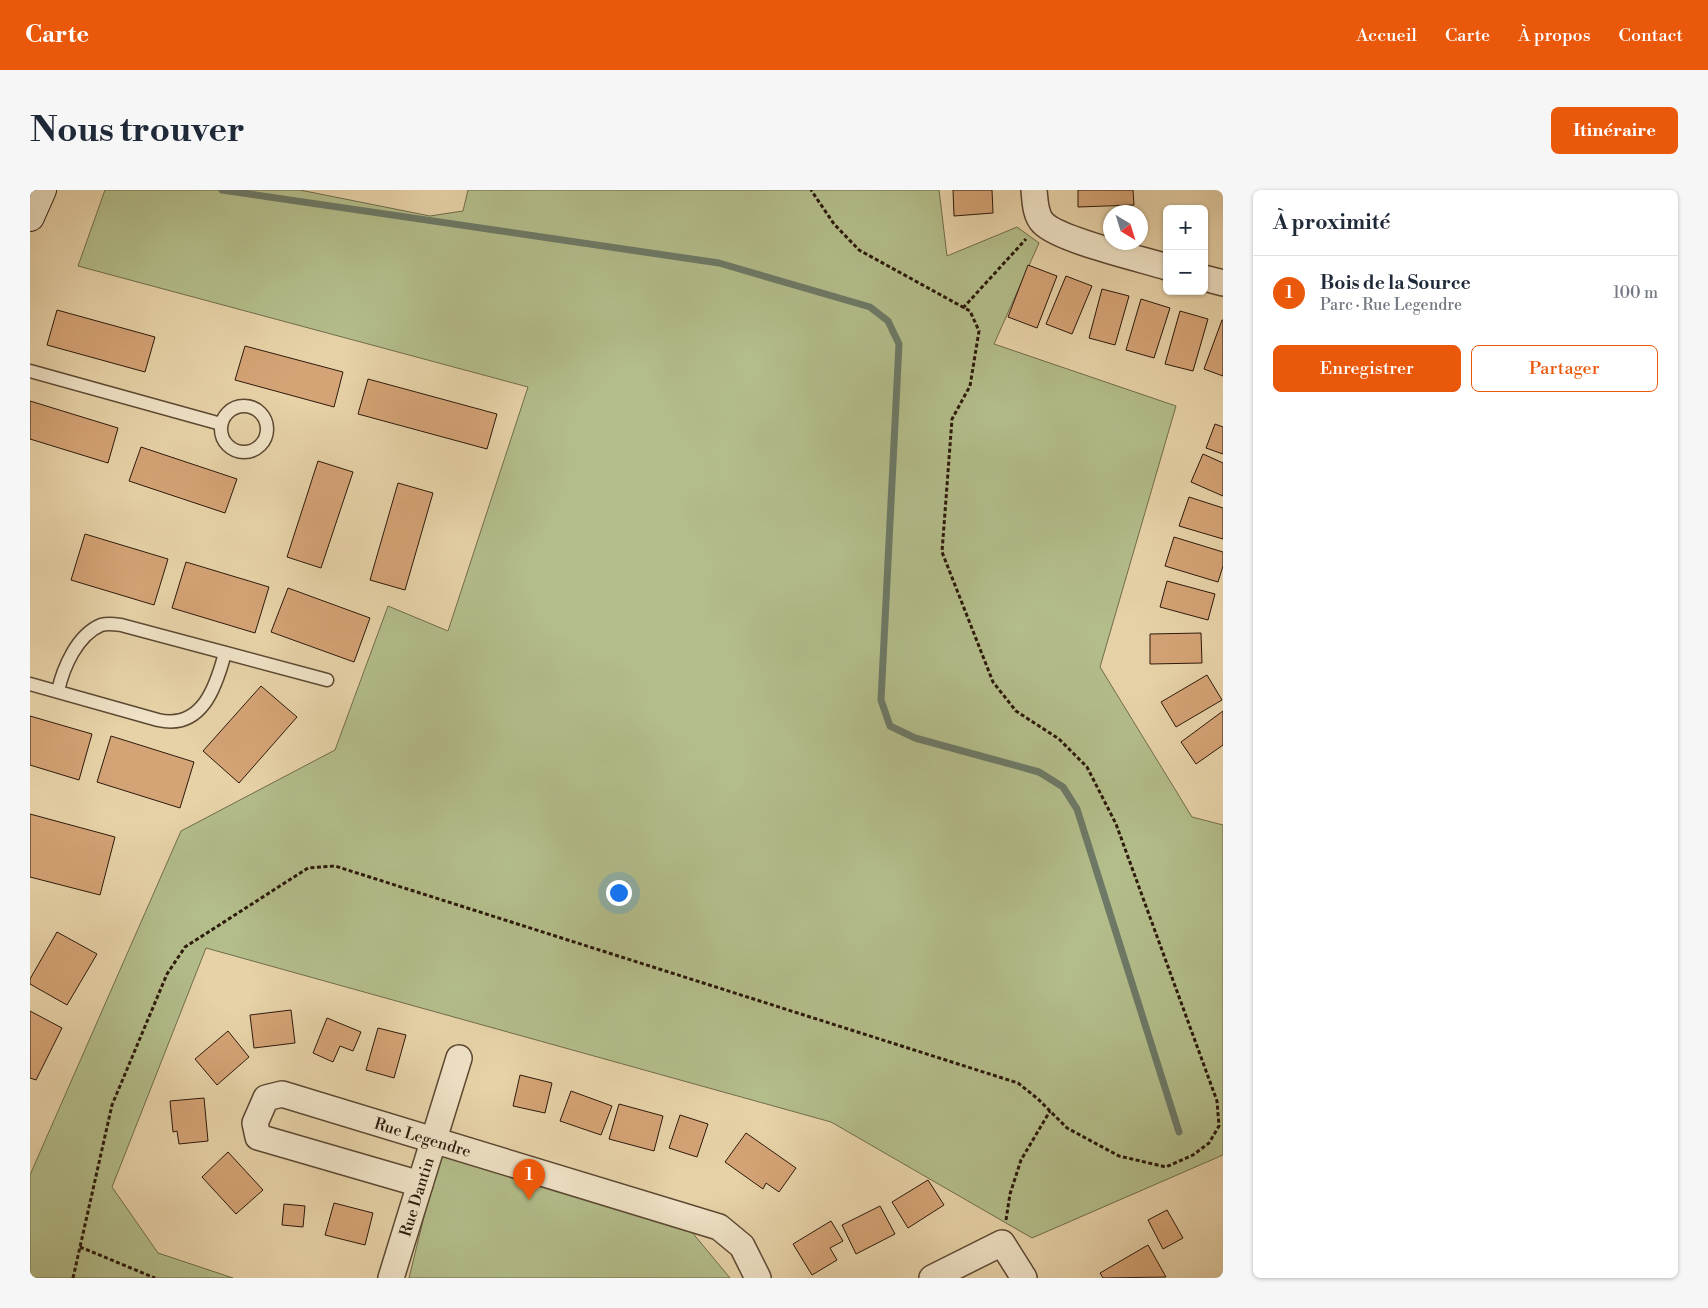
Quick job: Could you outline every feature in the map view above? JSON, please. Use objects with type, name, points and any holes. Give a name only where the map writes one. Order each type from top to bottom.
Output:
[{"type":"main road","points":[[30,217],[42,190]]},
{"type":"street","points":[[1034,190],[1035,205],[1042,222],[1052,230],[1163,266]]},
{"type":"street","points":[[1208,279],[1223,283]]},
{"type":"street","name":"Rue Dantin","points":[[391,1278],[459,1058]]},
{"type":"street","name":"Rue Legendre","points":[[420,1184],[258,1137],[255,1123],[266,1098],[282,1094],[718,1227],[742,1246],[758,1278]]},
{"type":"street","points":[[932,1278],[1002,1242],[1024,1278]]},
{"type":"lane","points":[[30,371],[221,424]]},
{"type":"lane","points":[[58,691],[65,665],[72,653],[86,636],[103,624],[121,625],[327,680]]},
{"type":"lane","points":[[30,684],[158,720],[177,722],[194,713],[212,693],[225,653]]},
{"type":"path","points":[[72,1278],[112,1105],[167,974],[185,947],[308,868],[335,866],[1018,1083],[1067,1128],[1118,1156],[1166,1167],[1193,1155],[1209,1143],[1219,1126],[1217,1101],[1116,824],[1087,767],[1059,739],[1016,711],[993,682],[942,552],[952,419],[970,386],[979,331],[970,312],[859,250],[834,224],[811,190]]},
{"type":"path","points":[[963,308],[1042,222]]},
{"type":"path","points":[[1002,1242],[1010,1194],[1021,1160],[1050,1111]]},
{"type":"path","points":[[80,1247],[155,1278]]},
{"type":"green space","points":[[105,190],[300,190],[430,216],[463,211],[468,190],[939,190],[947,256],[1017,227],[1039,243],[994,344],[1176,406],[1100,667],[1192,817],[1223,825],[1223,1155],[1032,1238],[831,1122],[206,948],[112,1187],[158,1253],[233,1278],[30,1278],[30,1175],[181,831],[335,750],[388,606],[448,631],[528,387],[78,266]]},
{"type":"green space","points":[[445,1148],[676,1213],[730,1278],[409,1278],[431,1188]]},
{"type":"building","points":[[953,190],[992,190],[993,213],[954,216]]},
{"type":"building","points":[[1078,190],[1133,190],[1134,205],[1078,207]]},
{"type":"building","points":[[1028,265],[1057,276],[1037,328],[1008,317]]},
{"type":"building","points":[[1066,276],[1092,286],[1072,334],[1046,324]]},
{"type":"building","points":[[1102,289],[1129,296],[1115,345],[1089,338]]},
{"type":"building","points":[[1141,299],[1170,308],[1154,358],[1126,350]]},
{"type":"building","points":[[57,310],[155,337],[145,372],[47,345]]},
{"type":"building","points":[[1180,311],[1208,319],[1193,371],[1165,364]]},
{"type":"building","points":[[1223,320],[1223,376],[1204,369]]},
{"type":"building","points":[[245,346],[343,372],[334,407],[235,380]]},
{"type":"building","points":[[368,379],[497,414],[487,449],[358,414]]},
{"type":"building","points":[[30,401],[118,428],[108,463],[30,439]]},
{"type":"building","points":[[1215,424],[1223,427],[1223,454],[1206,448]]},
{"type":"building","points":[[141,447],[237,479],[225,513],[129,481]]},
{"type":"building","points":[[1203,454],[1223,463],[1223,496],[1191,482]]},
{"type":"building","points":[[318,461],[353,472],[321,568],[287,557]]},
{"type":"building","points":[[398,483],[433,493],[405,590],[370,580]]},
{"type":"building","points":[[1189,497],[1223,508],[1223,539],[1179,526]]},
{"type":"building","points":[[85,534],[168,559],[154,605],[71,580]]},
{"type":"building","points":[[1174,537],[1223,552],[1223,566],[1218,582],[1165,566]]},
{"type":"building","points":[[186,562],[269,587],[255,633],[172,608]]},
{"type":"building","points":[[1167,581],[1215,594],[1208,620],[1160,607]]},
{"type":"building","points":[[288,588],[370,618],[354,662],[271,632]]},
{"type":"building","points":[[1201,633],[1202,663],[1150,664],[1150,634]]},
{"type":"building","points":[[1207,675],[1222,700],[1176,727],[1161,702]]},
{"type":"building","points":[[261,686],[297,717],[239,783],[203,751]]},
{"type":"building","points":[[1223,711],[1223,745],[1196,764],[1181,742]]},
{"type":"building","points":[[30,716],[92,734],[79,780],[30,765]]},
{"type":"building","points":[[111,736],[194,762],[180,808],[97,782]]},
{"type":"building","points":[[30,814],[115,837],[100,895],[30,877]]},
{"type":"building","points":[[57,932],[97,954],[67,1005],[30,984],[30,979]]},
{"type":"building","points":[[291,1010],[295,1043],[254,1048],[250,1015]]},
{"type":"building","points":[[30,1011],[62,1028],[36,1080],[30,1078]]},
{"type":"building","points":[[327,1018],[361,1032],[353,1051],[340,1046],[333,1062],[313,1053]]},
{"type":"building","points":[[378,1028],[406,1035],[394,1078],[366,1070]]},
{"type":"building","points":[[228,1031],[249,1057],[217,1085],[195,1059]]},
{"type":"building","points":[[520,1075],[552,1083],[545,1113],[513,1106]]},
{"type":"building","points":[[571,1091],[612,1106],[601,1135],[560,1121]]},
{"type":"building","points":[[204,1098],[208,1141],[179,1144],[177,1131],[173,1132],[170,1101]]},
{"type":"building","points":[[619,1104],[663,1116],[654,1151],[609,1139]]},
{"type":"building","points":[[680,1115],[708,1124],[697,1157],[669,1148]]},
{"type":"building","points":[[746,1133],[796,1168],[779,1192],[766,1183],[763,1189],[725,1162]]},
{"type":"building","points":[[228,1152],[263,1190],[236,1214],[202,1177]]},
{"type":"building","points":[[928,1180],[944,1205],[908,1228],[892,1202]]},
{"type":"building","points":[[334,1203],[373,1213],[365,1245],[325,1235]]},
{"type":"building","points":[[284,1204],[305,1206],[303,1227],[282,1225]]},
{"type":"building","points":[[880,1206],[895,1234],[856,1254],[842,1225]]},
{"type":"building","points":[[1167,1210],[1183,1238],[1163,1249],[1148,1220]]},
{"type":"building","points":[[831,1221],[843,1241],[830,1248],[837,1260],[812,1275],[793,1244]]},
{"type":"building","points":[[1148,1245],[1166,1277],[1103,1278],[1100,1273]]},
{"type":"waterway","points":[[222,190],[719,263],[870,307],[888,321],[899,344],[881,700],[890,726],[915,738],[1039,772],[1063,787],[1077,809],[1179,1132]]},
{"type":"place","name":"Bois de la Source","points":[[529,1200]]}]
